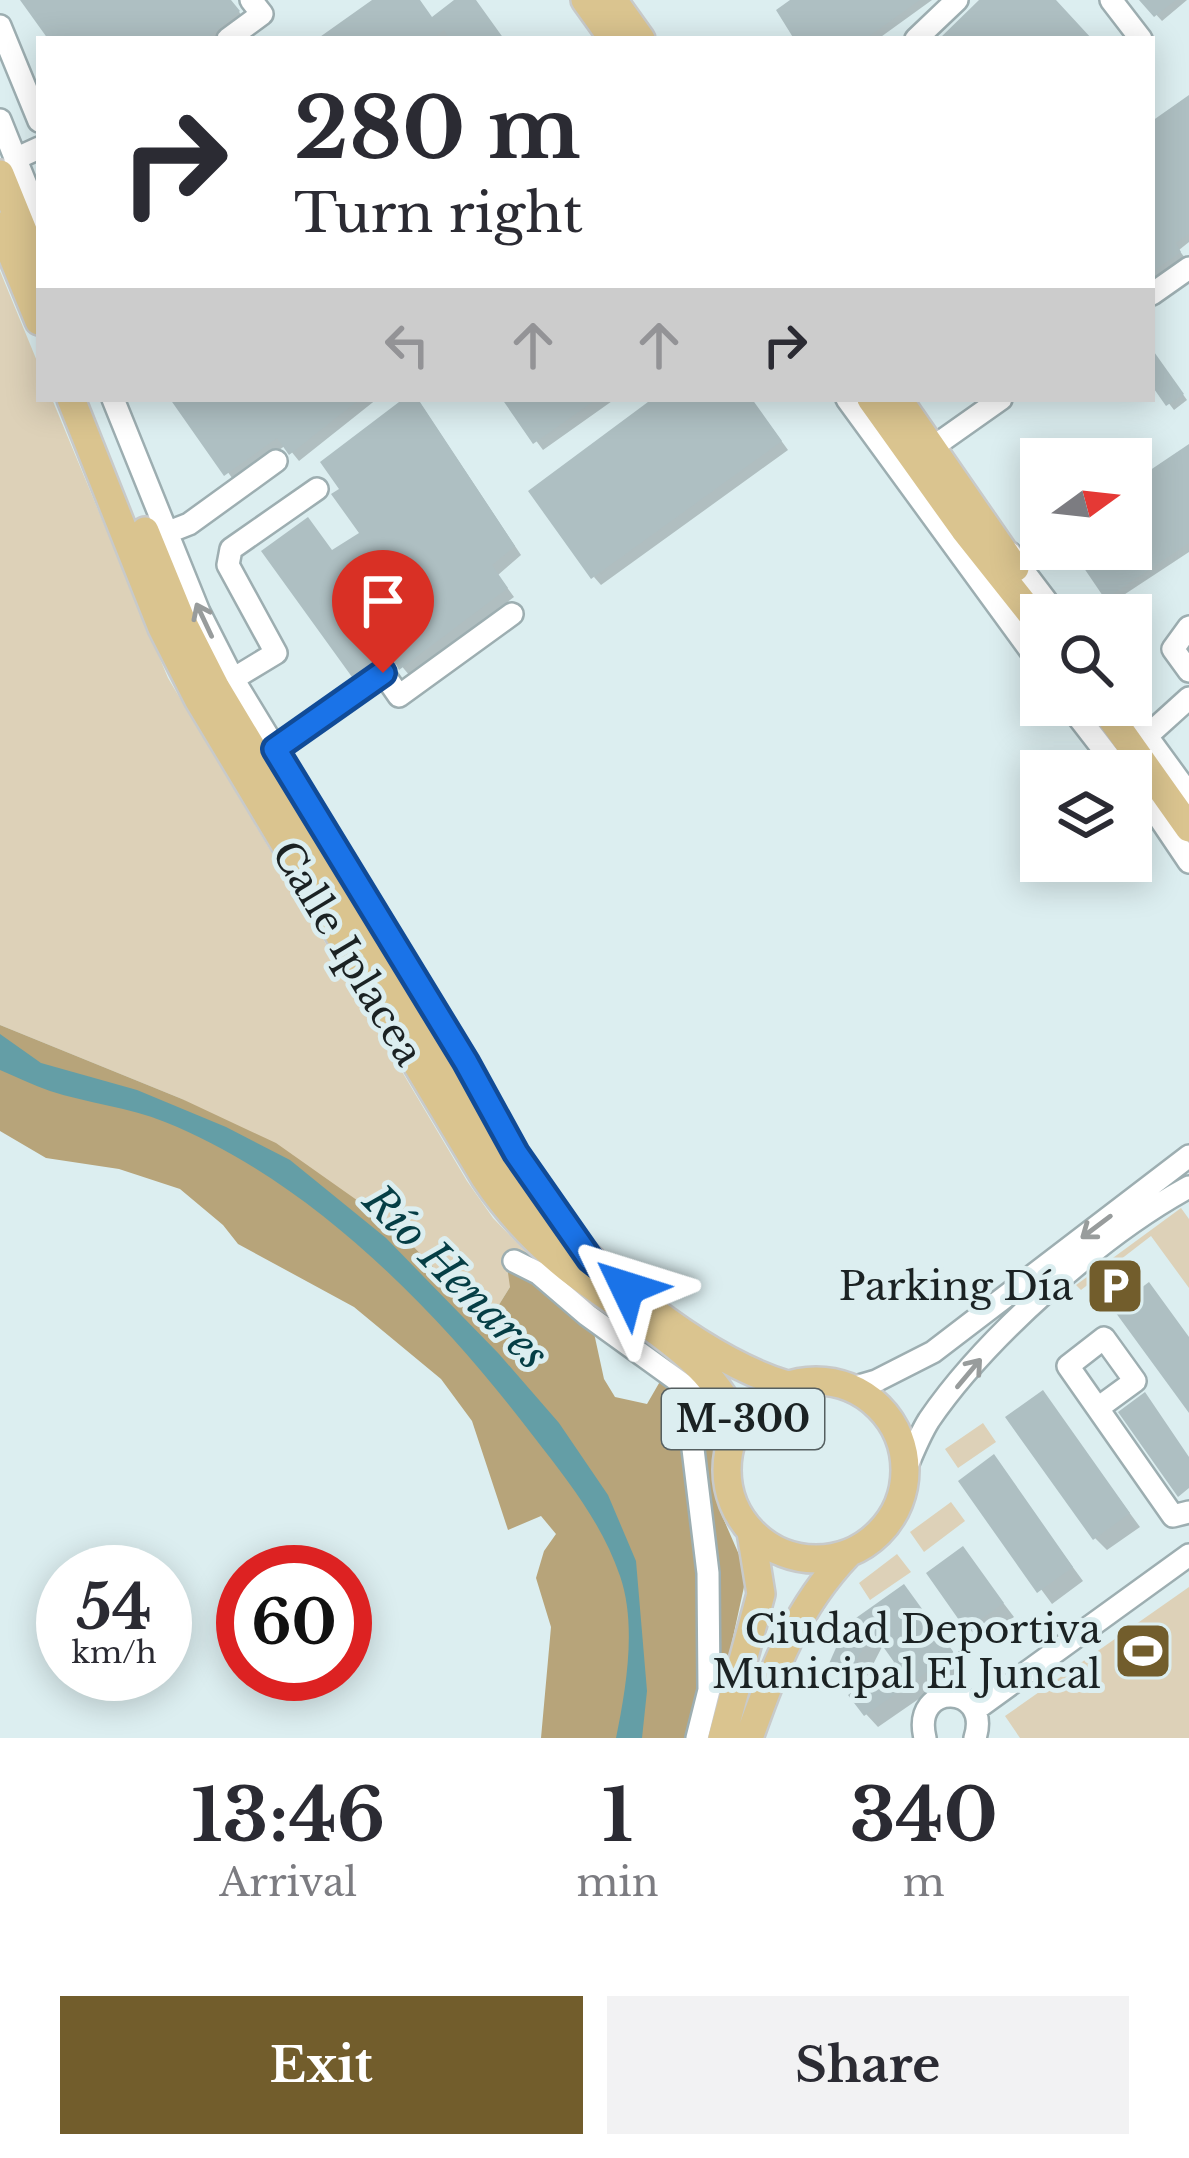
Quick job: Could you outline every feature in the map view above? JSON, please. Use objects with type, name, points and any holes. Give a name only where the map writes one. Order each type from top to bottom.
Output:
[{"type":"main road","points":[[585,0],[606,36]]},
{"type":"main road","points":[[613,0],[639,36]]},
{"type":"main road","points":[[8,166],[36,260]]},
{"type":"main road","points":[[0,226],[36,314]]},
{"type":"main road","name":"Calle Iplacea","points":[[72,402],[162,628],[198,699],[496,1195],[564,1265],[696,1363],[726,1396],[738,1425]]},
{"type":"main road","name":"Calle Iplacea","points":[[92,402],[181,620],[257,761],[502,1165],[544,1216],[590,1259],[702,1344],[743,1368],[787,1385]]},
{"type":"main road","points":[[874,402],[1028,594]]},
{"type":"main road","points":[[900,402],[933,447],[973,523],[1020,594]]},
{"type":"main road","points":[[1114,726],[1185,845]]},
{"type":"main road","name":"M-300","points":[[722,1738],[761,1594],[751,1532],[734,1508],[727,1480],[728,1452],[738,1425],[751,1408],[787,1385],[820,1381],[852,1388],[880,1408],[899,1437],[905,1471]]},
{"type":"main road","points":[[751,1532],[779,1553],[814,1561],[848,1554],[872,1541],[890,1521],[902,1497],[905,1471]]},
{"type":"main road","points":[[749,1738],[802,1610],[848,1554]]},
{"type":"street","points":[[232,36],[262,14],[251,0]]},
{"type":"street","points":[[569,0],[606,36]]},
{"type":"street","points":[[919,36],[957,0]]},
{"type":"street","points":[[1112,0],[1140,36]]},
{"type":"street","points":[[0,26],[36,114]]},
{"type":"street","points":[[0,120],[8,166],[36,212]]},
{"type":"street","points":[[8,166],[36,150]]},
{"type":"street","points":[[1155,292],[1189,268]]},
{"type":"street","points":[[114,402],[232,679],[466,1062],[516,1153],[590,1259]]},
{"type":"street","points":[[849,402],[1020,636]]},
{"type":"street","points":[[933,447],[997,402]]},
{"type":"street","points":[[166,533],[189,524],[276,461]]},
{"type":"street","points":[[232,679],[276,652],[228,565],[231,549],[316,489]]},
{"type":"street","points":[[973,523],[1038,594]]},
{"type":"street","points":[[973,523],[1020,607]]},
{"type":"street","points":[[275,749],[383,673],[399,696],[512,614]]},
{"type":"street","points":[[1189,628],[1173,649],[1189,671]]},
{"type":"street","points":[[1147,736],[1189,698]]},
{"type":"street","points":[[1087,726],[1107,750]]},
{"type":"street","points":[[1140,726],[1189,794]]},
{"type":"street","points":[[1152,805],[1185,845]]},
{"type":"street","points":[[1152,810],[1185,845]]},
{"type":"street","name":"M-300","points":[[852,1388],[933,1352],[1189,1156]]},
{"type":"street","points":[[905,1471],[929,1421],[984,1355],[1108,1242],[1187,1192]]},
{"type":"street","points":[[514,1261],[538,1273],[587,1315],[699,1396],[707,1415],[693,1449],[708,1573],[709,1690],[697,1738]]},
{"type":"street","points":[[1098,1408],[1173,1516],[1189,1512]]},
{"type":"street","points":[[975,1710],[1189,1555]]},
{"type":"street","points":[[926,1738],[922,1723],[926,1709],[951,1695],[975,1710],[979,1725],[975,1738]]},
{"type":"shaded area","points":[[0,271],[36,359],[36,402],[53,402],[168,678],[467,1181],[493,1218],[530,1256],[515,1258],[510,1287],[487,1324],[395,1227],[182,1099],[0,1025]]},
{"type":"shaded area","points":[[0,1025],[276,1143],[395,1227],[487,1324],[510,1287],[507,1266],[515,1258],[530,1256],[589,1310],[604,1379],[615,1397],[647,1404],[662,1378],[693,1399],[676,1439],[702,1455],[719,1430],[722,1436],[714,1476],[720,1511],[747,1573],[728,1660],[705,1688],[692,1738],[541,1738],[551,1627],[536,1578],[544,1551],[556,1534],[541,1516],[508,1530],[472,1421],[441,1379],[354,1307],[238,1244],[180,1189],[119,1169],[46,1158],[0,1131]]},
{"type":"shaded area","points":[[1181,1208],[1189,1219],[1189,1288],[1151,1236],[1081,1290],[1076,1285]]},
{"type":"shaded area","points":[[983,1423],[996,1442],[958,1468],[945,1449]]},
{"type":"shaded area","points":[[951,1502],[965,1521],[924,1552],[910,1532]]},
{"type":"shaded area","points":[[897,1554],[911,1572],[870,1600],[859,1583]]},
{"type":"shaded area","name":"Ciudad Deportiva Municipal El Juncal","points":[[1189,1587],[1189,1738],[1020,1738],[1005,1716]]},
{"type":"water","points":[[0,1034],[41,1063],[137,1090],[290,1160],[386,1238],[499,1354],[559,1423],[608,1495],[636,1561],[647,1691],[642,1738],[616,1738],[629,1636],[625,1595],[613,1557],[571,1486],[457,1344],[369,1255],[271,1179],[165,1122],[50,1091],[0,1070]]},
{"type":"building","points":[[20,0],[231,0],[240,11],[210,36],[46,36]]},
{"type":"building","points":[[372,0],[420,0],[432,17],[454,0],[476,0],[502,36],[448,36],[444,30],[437,36],[321,36]]},
{"type":"building","points":[[790,0],[920,0],[869,36],[792,36],[776,10]]},
{"type":"building","points":[[979,0],[1056,0],[1089,36],[942,36]]},
{"type":"building","points":[[1139,0],[1176,0],[1154,17]]},
{"type":"building","points":[[1189,95],[1189,234],[1176,243],[1181,252],[1155,270],[1155,119]]},
{"type":"building","points":[[1155,353],[1184,394],[1166,406],[1155,390]]},
{"type":"building","points":[[172,402],[356,402],[289,455],[277,438],[224,476]]},
{"type":"building","points":[[399,402],[420,402],[515,546],[492,565],[508,588],[399,670],[392,656],[374,661],[352,677],[261,551],[308,517],[332,550],[359,533],[331,494],[339,489],[320,462]]},
{"type":"building","points":[[504,402],[593,402],[533,444]]},
{"type":"building","points":[[648,402],[754,402],[782,441],[591,579],[528,491]]},
{"type":"building","points":[[1189,444],[1189,543],[1152,568],[1152,469]]},
{"type":"building","points":[[1085,570],[1148,570],[1112,594],[1102,594]]},
{"type":"building","points":[[1149,1282],[1189,1337],[1189,1413],[1113,1309]]},
{"type":"building","points":[[1043,1390],[1130,1513],[1093,1540],[1005,1417]]},
{"type":"building","points":[[1145,1392],[1189,1457],[1189,1488],[1178,1497],[1118,1412]]},
{"type":"building","points":[[994,1454],[1073,1567],[1037,1593],[958,1481]]},
{"type":"building","points":[[963,1546],[1004,1603],[966,1630],[926,1573]]},
{"type":"building","points":[[904,1584],[954,1653],[864,1716],[848,1695],[894,1662],[872,1631],[849,1675],[828,1666],[846,1625]]},
{"type":"place","name":"Parking Día","points":[[1115,1286]]},
{"type":"place","name":"Ciudad Deportiva Municipal El Juncal","points":[[1143,1651]]},
{"type":"route","points":[[383,673],[275,749],[466,1062],[516,1153],[590,1259],[627,1288]]},
{"type":"water label","name":"Río Henares","points":[[456,1277]]}]
